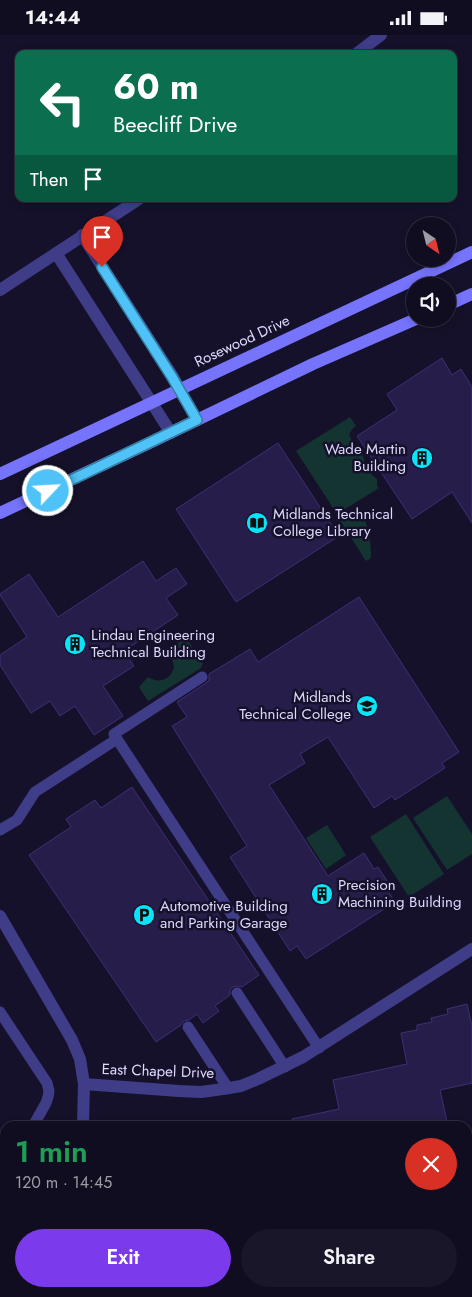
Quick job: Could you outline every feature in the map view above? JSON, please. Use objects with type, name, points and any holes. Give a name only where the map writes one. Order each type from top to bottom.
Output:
[{"type":"main road","name":"Rosewood Drive","points":[[0,473],[472,252]]},
{"type":"main road","points":[[456,301],[472,294]]},
{"type":"main road","points":[[0,513],[314,364],[406,323]]},
{"type":"street","points":[[361,50],[381,35]]},
{"type":"street","points":[[0,290],[134,202]]},
{"type":"street","points":[[82,235],[179,388],[197,420]]},
{"type":"street","points":[[56,253],[171,433]]},
{"type":"street","name":"East Chapel Drive","points":[[0,916],[72,1040],[80,1059],[84,1084],[179,1091],[201,1092],[228,1088],[258,1079],[285,1067],[319,1048],[472,949]]},
{"type":"street","points":[[83,1121],[84,1084]]},
{"type":"lane","points":[[202,677],[114,734],[319,1048]]},
{"type":"lane","points":[[0,831],[16,820],[34,792],[117,739]]},
{"type":"lane","points":[[237,993],[285,1067]]},
{"type":"lane","points":[[0,1012],[47,1083],[49,1091],[46,1103],[36,1121]]},
{"type":"lane","points":[[188,1027],[228,1088]]},
{"type":"green space","points":[[350,417],[356,426],[349,435],[363,456],[366,466],[377,479],[377,486],[379,488],[337,514],[296,451]]},
{"type":"green space","points":[[359,506],[370,538],[371,558],[366,561],[339,519]]},
{"type":"green space","points":[[184,635],[203,663],[201,668],[148,701],[139,687],[148,677],[164,680],[170,675],[174,668],[168,654]]},
{"type":"green space","points":[[447,796],[472,834],[472,854],[447,870],[413,818]]},
{"type":"green space","points":[[406,814],[444,874],[409,897],[370,837]]},
{"type":"green space","points":[[327,825],[346,855],[326,869],[306,838]]},
{"type":"building","name":"Wade Martin Building","points":[[442,358],[452,375],[461,369],[472,387],[472,523],[452,492],[412,519],[357,436],[397,410],[387,394]]},
{"type":"building","name":"Midlands Technical College Library","points":[[278,443],[339,536],[236,602],[176,509]]},
{"type":"building","name":"Lindau Engineering Technical Building","points":[[143,561],[156,581],[176,568],[187,584],[166,598],[178,615],[124,651],[134,666],[103,686],[123,716],[94,735],[75,706],[60,716],[50,701],[31,713],[0,665],[0,655],[27,637],[0,594],[29,574],[58,617]]},
{"type":"building","points":[[359,597],[459,752],[442,763],[445,768],[395,800],[392,796],[374,808],[328,737],[300,754],[305,763],[269,785],[328,876],[364,853],[374,869],[378,867],[389,884],[385,886],[395,902],[306,959],[297,946],[290,951],[230,857],[247,846],[172,726],[187,717],[177,702],[206,683],[209,680],[209,674],[250,649],[258,662]]},
{"type":"building","name":"Automotive Building and Parking Garage","points":[[132,787],[259,975],[242,987],[233,987],[230,990],[230,995],[215,1006],[219,1011],[203,1023],[197,1014],[184,1021],[156,1042],[29,855],[71,827],[66,819],[95,800],[101,808]]},
{"type":"building","points":[[467,1004],[472,1026],[472,1083],[440,1090],[447,1121],[292,1121],[292,1119],[339,1109],[333,1080],[407,1064],[401,1033],[417,1030],[417,1025],[432,1022],[431,1018],[448,1014],[447,1009]]},
{"type":"place","name":"Wade Martin Building","points":[[422,458]]},
{"type":"place","name":"Midlands Technical College Library","points":[[257,523]]},
{"type":"place","name":"Lindau Engineering Technical Building","points":[[75,644]]},
{"type":"place","name":"Midlands Technical College","points":[[367,706]]},
{"type":"place","name":"Precision Machining Building","points":[[322,894]]},
{"type":"place","name":"Automotive Building and Parking Garage","points":[[144,915]]},
{"type":"route","points":[[48,491],[197,420],[102,267]]}]
